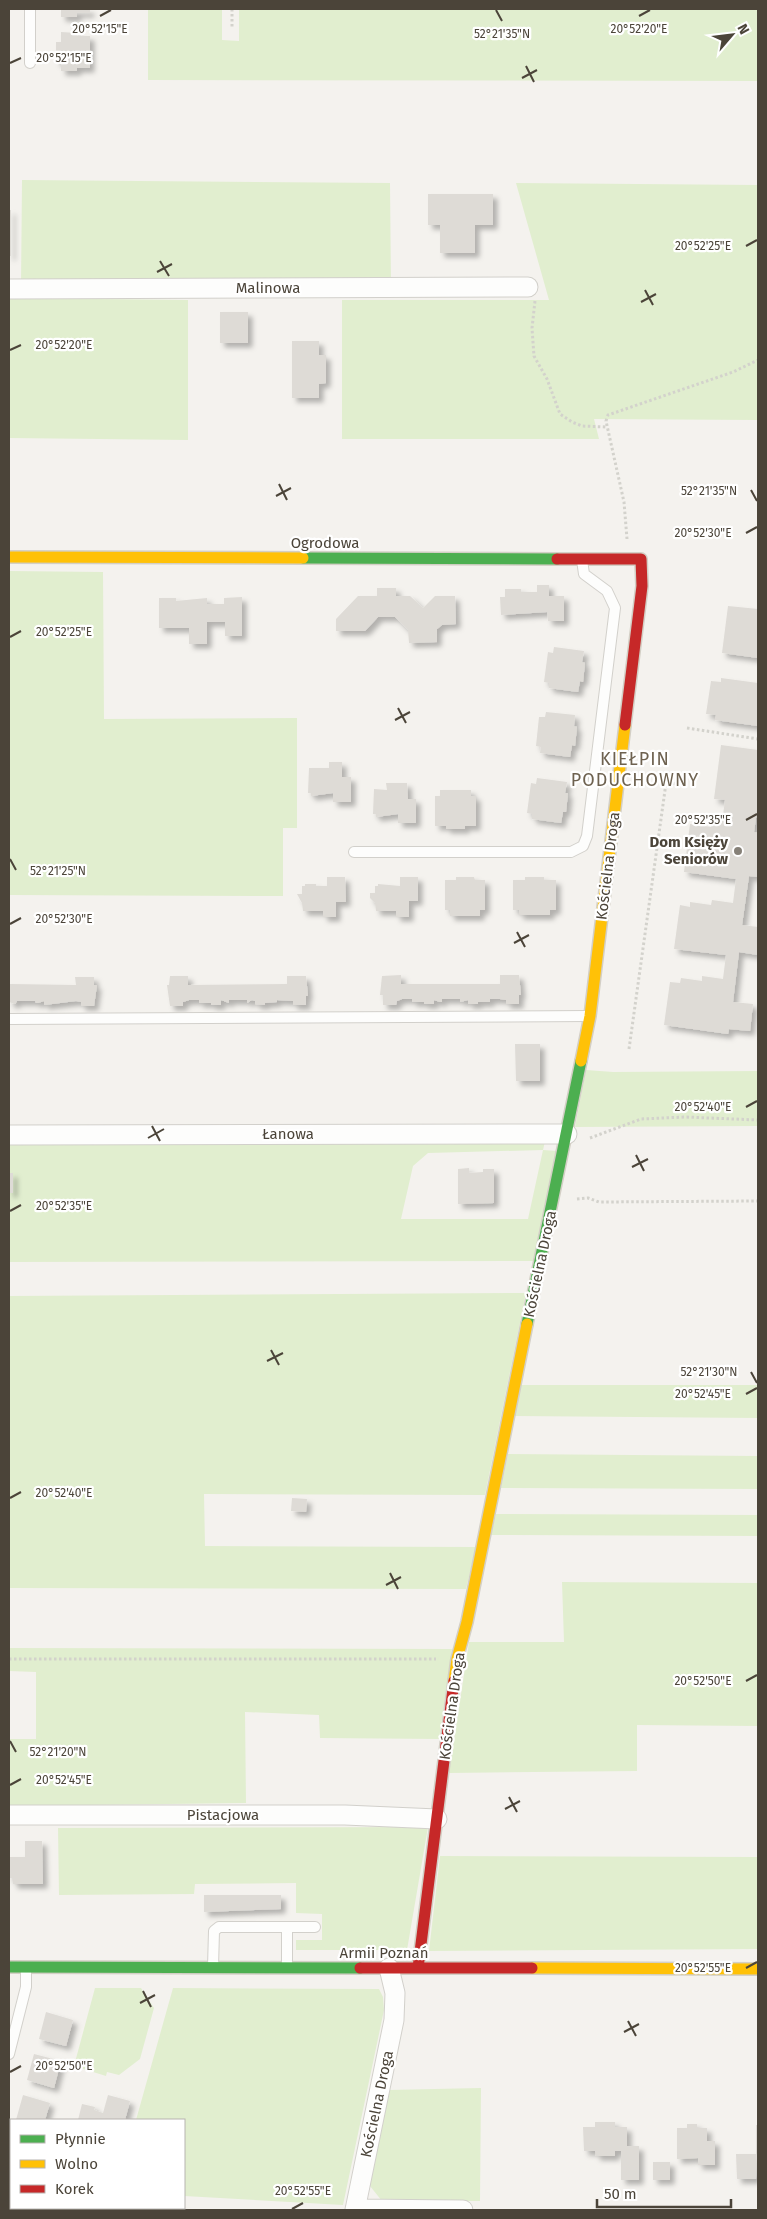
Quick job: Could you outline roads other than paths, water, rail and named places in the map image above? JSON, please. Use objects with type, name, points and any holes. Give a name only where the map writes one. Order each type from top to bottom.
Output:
[{"type":"street","name":"Malinowa","points":[[9,289],[528,287]]},
{"type":"street","name":"Ogrodowa","points":[[9,557],[641,559]]},
{"type":"street","name":"Kościelna Droga","points":[[418,1968],[457,1659],[467,1622],[590,1016],[642,586],[641,559]]},
{"type":"street","name":"Łanowa","points":[[9,1135],[566,1140]]},
{"type":"street","name":"Pistacjowa","points":[[9,1815],[345,1815],[437,1819]]},
{"type":"street","name":"Armii Poznań","points":[[9,1967],[758,1969]]},
{"type":"street","name":"Kościelna Droga","points":[[355,2209],[394,2020],[395,1993],[389,1968]]},
{"type":"street","points":[[355,2209],[463,2210]]},
{"type":"lane","points":[[30,9],[30,63]]},
{"type":"lane","points":[[354,852],[571,852],[583,846],[587,836],[615,608],[607,591],[584,574],[582,559]]},
{"type":"lane","points":[[9,1019],[590,1016]]},
{"type":"lane","points":[[213,1967],[213,1936],[214,1931],[219,1927],[315,1927]]},
{"type":"lane","points":[[287,1927],[287,1968]]},
{"type":"lane","points":[[9,2054],[26,1986],[26,1967]]},
{"type":"place","name":"Dom Księży Seniorów","points":[[738,851]]},
{"type":"district","name":"KIEŁPIN PODUCHOWNY","points":[[635,770]]}]
